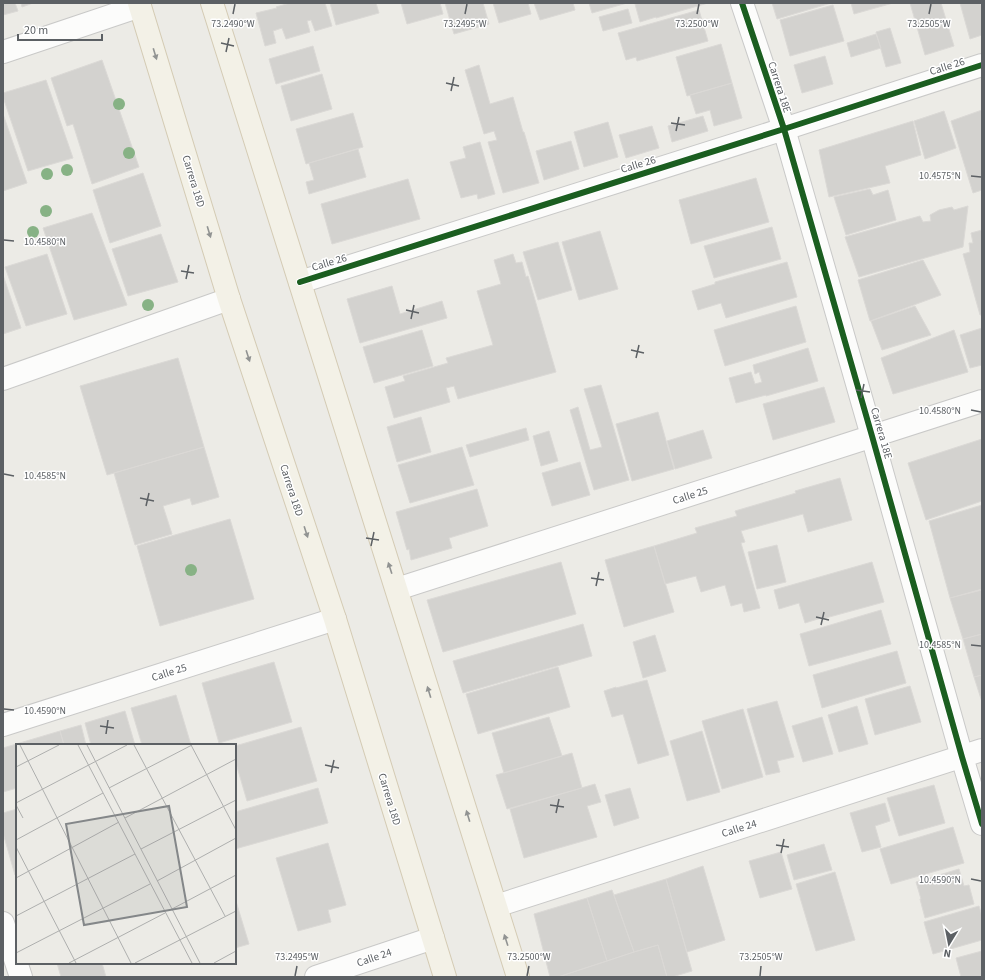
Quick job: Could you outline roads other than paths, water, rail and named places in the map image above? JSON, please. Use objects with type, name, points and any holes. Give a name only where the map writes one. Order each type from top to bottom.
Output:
[{"type":"main road","points":[[212,3],[518,977]]},
{"type":"main road","name":"Carrera 18D","points":[[140,4],[229,299],[335,619],[445,977]]},
{"type":"street","name":"Carrera 18E","points":[[742,3],[784,129],[872,436],[972,753],[982,824]]},
{"type":"street","points":[[3,52],[140,4]]},
{"type":"street","name":"Calle 26","points":[[300,282],[982,65]]},
{"type":"street","points":[[3,379],[229,299]]},
{"type":"street","name":"Calle 25","points":[[397,589],[982,401]]},
{"type":"street","name":"Calle 25","points":[[3,725],[335,619]]},
{"type":"street","name":"Calle 24","points":[[496,906],[972,753]]},
{"type":"street","points":[[3,923],[16,962]]},
{"type":"street","name":"Calle 24","points":[[316,977],[433,938]]},
{"type":"street","points":[[17,964],[21,977]]}]
